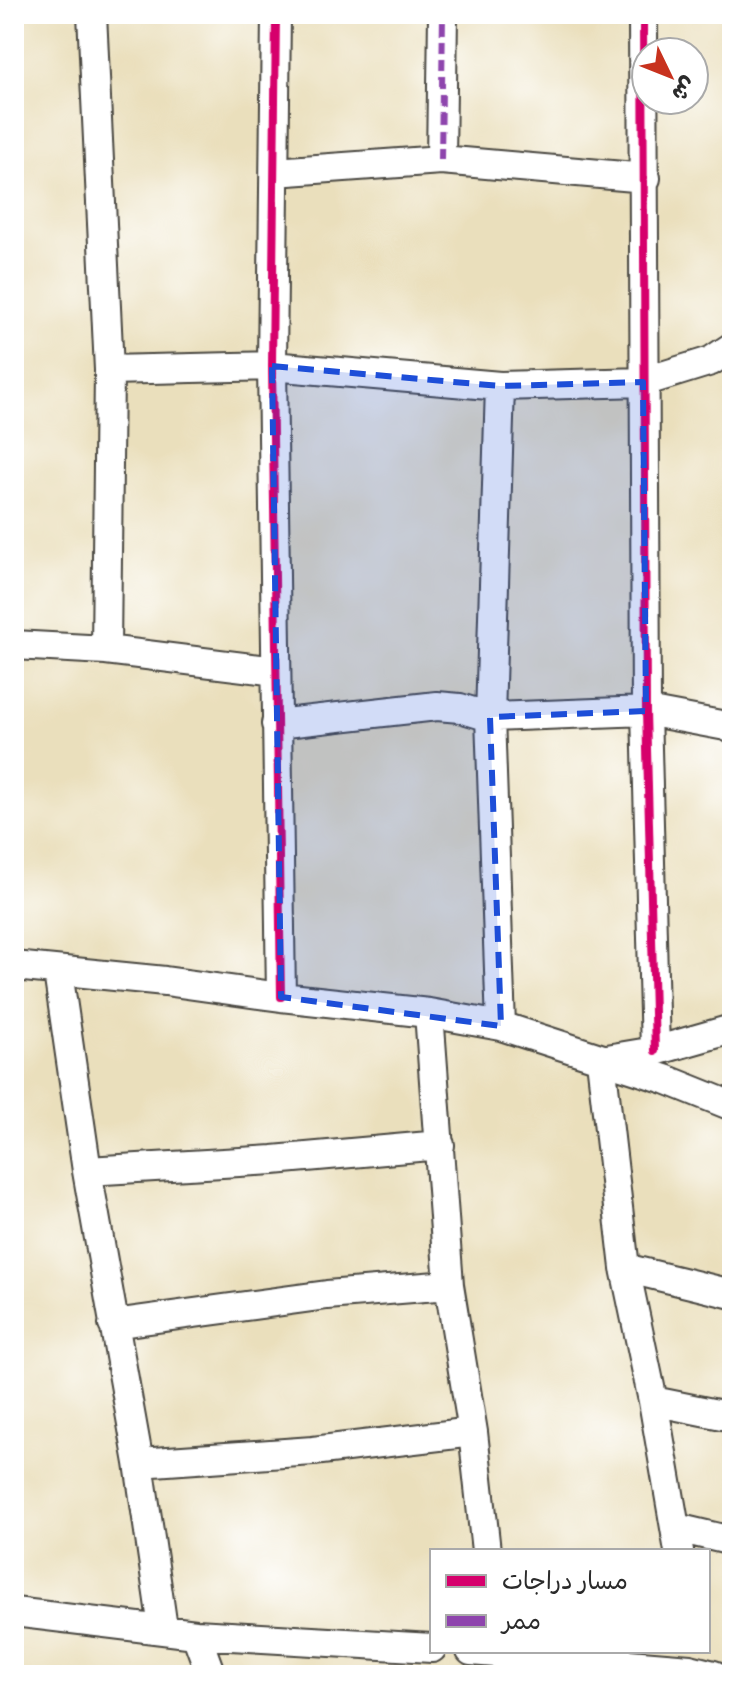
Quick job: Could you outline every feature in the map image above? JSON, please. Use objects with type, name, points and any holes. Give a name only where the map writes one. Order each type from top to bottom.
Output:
[{"type":"street","points":[[92,14],[109,370],[106,650]]},
{"type":"street","points":[[276,14],[272,366],[281,997]]},
{"type":"street","points":[[441,160],[443,14]]},
{"type":"street","points":[[643,14],[646,711],[655,1051]]},
{"type":"street","points":[[275,172],[441,160],[646,178]]},
{"type":"street","points":[[109,370],[272,366],[500,386],[643,382],[711,361],[732,347]]},
{"type":"street","points":[[500,386],[490,717],[501,1026]]},
{"type":"street","points":[[14,645],[106,650],[276,671]]},
{"type":"street","points":[[276,724],[437,706],[460,708],[490,717],[646,711],[730,725]]},
{"type":"street","points":[[14,966],[429,1013],[501,1026],[665,1079],[732,1106]]},
{"type":"street","points":[[58,972],[87,1171],[139,1463],[163,1628]]},
{"type":"street","points":[[429,1013],[449,1285],[473,1432],[486,1549]]},
{"type":"street","points":[[601,1060],[655,1051],[732,1029]]},
{"type":"street","points":[[601,1060],[625,1268],[678,1540],[732,1541]]},
{"type":"street","points":[[87,1171],[273,1160],[440,1145]]},
{"type":"street","points":[[625,1268],[732,1294]]},
{"type":"street","points":[[113,1324],[327,1295],[449,1285]]},
{"type":"street","points":[[653,1401],[732,1417]]},
{"type":"street","points":[[139,1463],[313,1451],[473,1432]]},
{"type":"street","points":[[14,1612],[196,1634],[430,1648]]},
{"type":"street","points":[[196,1634],[211,1675]]},
{"type":"street","points":[[505,1653],[698,1665]]},
{"type":"highlighted area","points":[[272,366],[500,386],[643,382],[646,711],[490,717],[501,1026],[281,997]]},
{"type":"marked path","points":[[441,160],[443,14]]},
{"type":"cycle path","points":[[276,14],[272,366],[281,997]]},
{"type":"cycle path","points":[[643,14],[646,711],[655,1051]]}]
